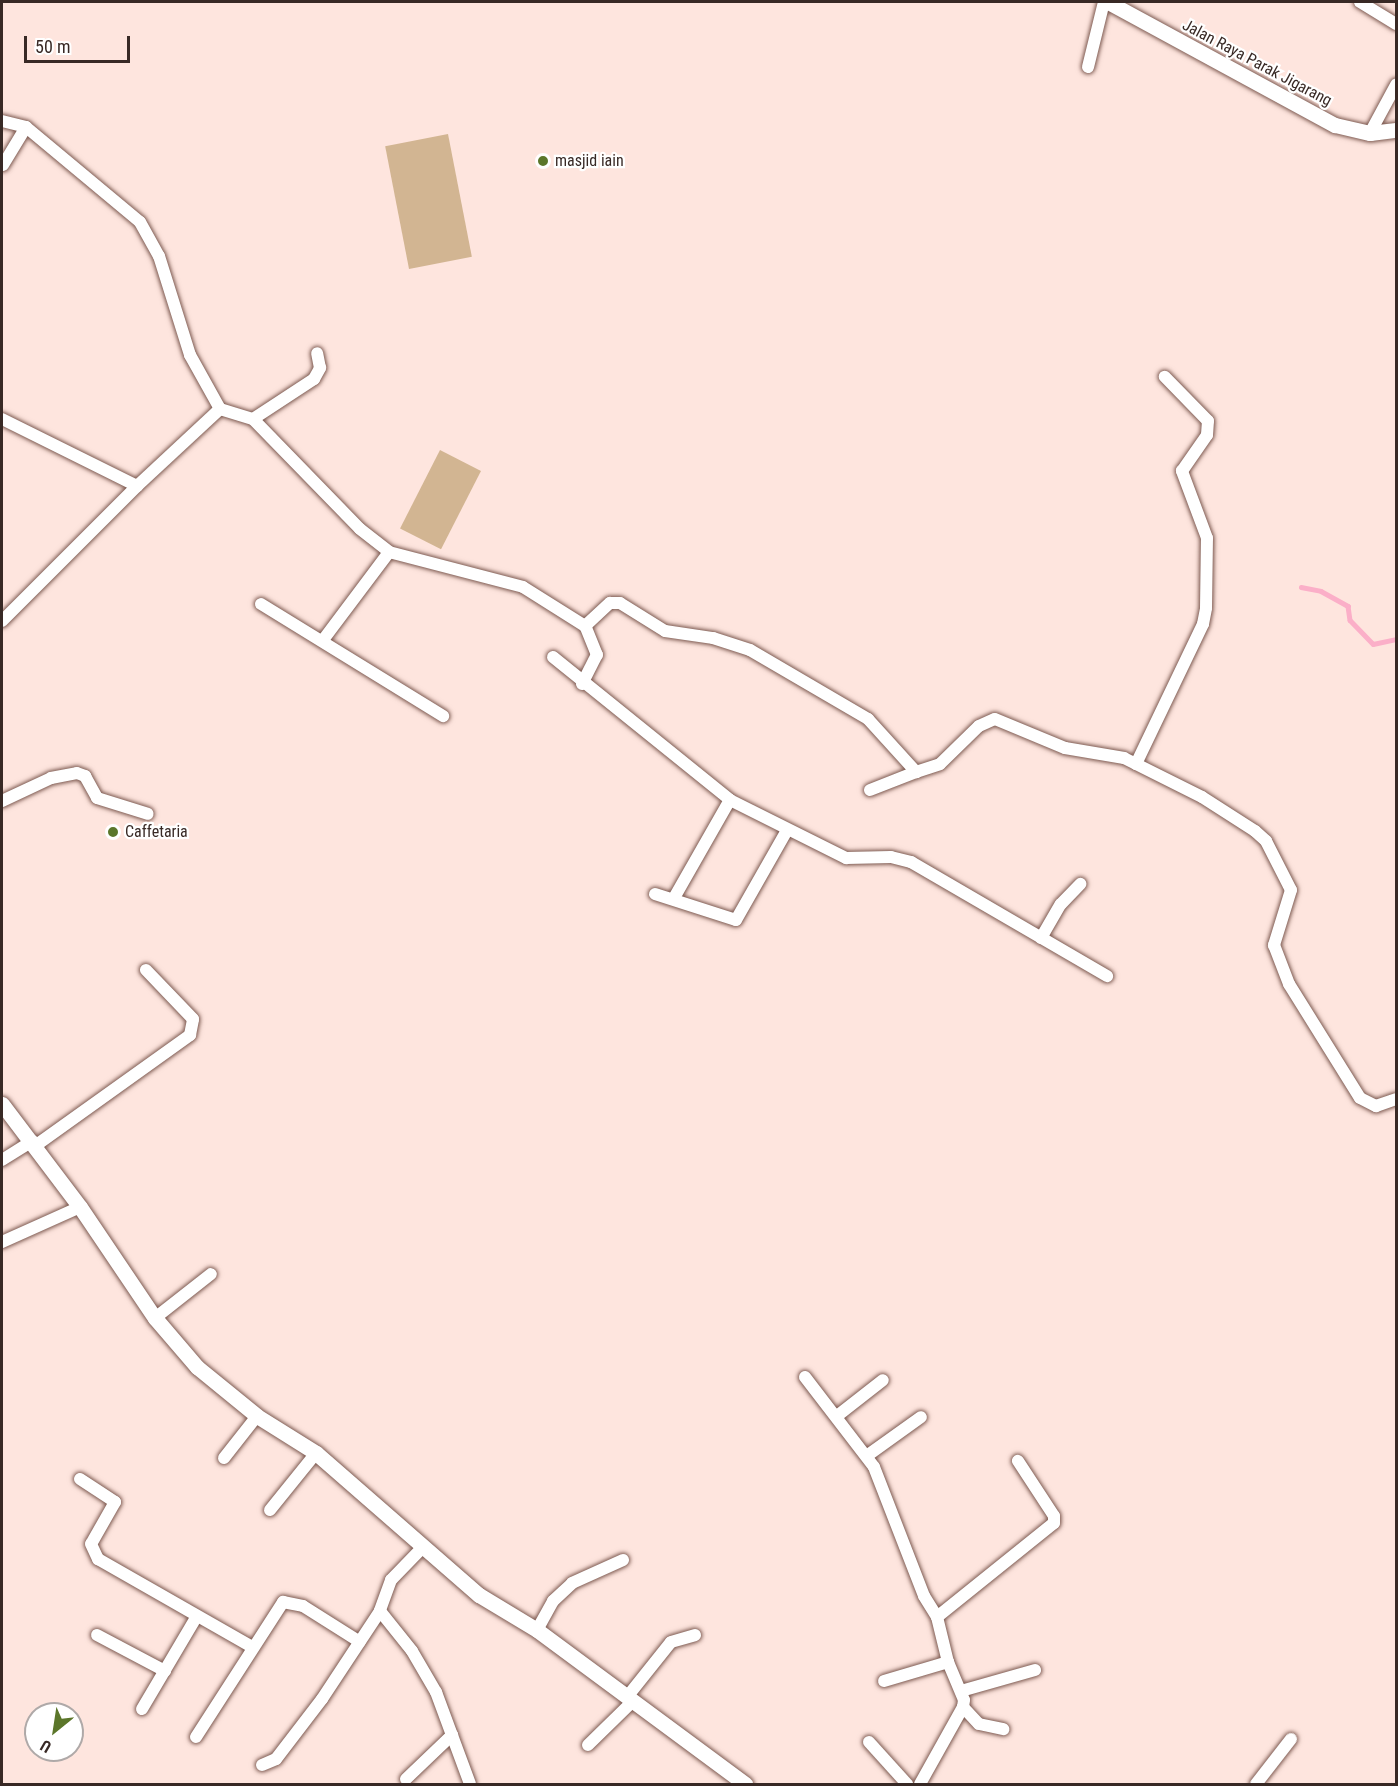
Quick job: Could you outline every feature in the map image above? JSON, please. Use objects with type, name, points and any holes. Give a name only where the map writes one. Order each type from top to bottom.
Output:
[{"type":"street","points":[[1088,67],[1106,2]]},
{"type":"street","name":"Jalan Raya Parak Jigarang","points":[[1106,2],[1306,112],[1335,125],[1370,133],[1396,130]]},
{"type":"street","points":[[1360,2],[1396,24]]},
{"type":"street","points":[[1370,133],[1396,85]]},
{"type":"street","points":[[2,121],[26,127],[140,222],[159,256],[190,355],[220,410],[253,419],[360,529],[389,552],[523,587],[585,626],[597,655],[582,684]]},
{"type":"street","points":[[3,165],[26,127]]},
{"type":"street","points":[[253,419],[314,379],[320,368],[318,353]]},
{"type":"street","points":[[1136,764],[1203,624],[1207,598],[1207,538],[1182,471],[1207,435],[1208,421],[1165,376]]},
{"type":"street","points":[[2,621],[137,486],[220,410]]},
{"type":"street","points":[[2,419],[137,486]]},
{"type":"street","points":[[323,640],[389,552]]},
{"type":"street","points":[[585,626],[610,603],[620,603],[665,631],[712,638],[750,650],[868,719],[915,772]]},
{"type":"street","points":[[261,604],[323,640],[443,716]]},
{"type":"street","points":[[553,657],[582,684],[642,725],[730,800],[786,832],[846,858],[891,857],[911,862],[1107,976]]},
{"type":"street","points":[[870,790],[940,764],[980,726],[994,719],[1065,748],[1124,758],[1202,797],[1266,842],[1291,890],[1275,934],[1277,959],[1360,1098],[1376,1106],[1396,1100]]},
{"type":"street","points":[[2,801],[51,778],[77,773],[85,776],[95,797],[148,814]]},
{"type":"street","points":[[674,898],[730,800]]},
{"type":"street","points":[[655,894],[674,898],[733,920],[738,918],[786,832]]},
{"type":"street","points":[[1041,938],[1061,904],[1080,884]]},
{"type":"street","points":[[2,1160],[33,1143],[190,1035],[193,1019],[146,970]]},
{"type":"street","points":[[2,1104],[80,1207],[155,1318],[197,1367],[257,1416],[315,1453],[479,1595],[537,1630],[745,1785]]},
{"type":"street","points":[[2,1242],[80,1207]]},
{"type":"street","points":[[155,1318],[211,1274]]},
{"type":"street","points":[[805,1377],[868,1455],[924,1596],[937,1617],[948,1662],[961,1692],[963,1707],[979,1724],[1003,1730]]},
{"type":"street","points":[[837,1416],[883,1380]]},
{"type":"street","points":[[224,1458],[257,1416]]},
{"type":"street","points":[[868,1455],[921,1417]]},
{"type":"street","points":[[270,1510],[315,1453]]},
{"type":"street","points":[[937,1617],[1054,1523],[1054,1516],[1018,1461]]},
{"type":"street","points":[[80,1479],[115,1502],[91,1544],[98,1559],[252,1647]]},
{"type":"street","points":[[262,1765],[276,1759],[380,1611],[391,1580],[423,1547]]},
{"type":"street","points":[[537,1630],[554,1601],[572,1583],[623,1560]]},
{"type":"street","points":[[196,1737],[278,1606],[289,1600],[360,1642]]},
{"type":"street","points":[[380,1611],[425,1672],[470,1785]]},
{"type":"street","points":[[142,1709],[197,1616]]},
{"type":"street","points":[[97,1635],[165,1671]]},
{"type":"street","points":[[588,1744],[630,1699],[671,1642],[695,1635]]},
{"type":"street","points":[[884,1681],[948,1662]]},
{"type":"street","points":[[961,1692],[1035,1670]]},
{"type":"street","points":[[920,1785],[963,1707]]},
{"type":"street","points":[[406,1779],[452,1735]]},
{"type":"street","points":[[1256,1785],[1291,1739]]},
{"type":"street","points":[[869,1742],[907,1785]]},
{"type":"shaded area","points":[[448,134],[472,257],[409,269],[385,146]]},
{"type":"shaded area","points":[[440,450],[481,471],[441,549],[400,528]]},
{"type":"waterway","points":[[1301,587],[1321,591],[1348,606],[1350,620],[1373,644],[1396,639]]},
{"type":"place","name":"masjid iain","points":[[543,161]]},
{"type":"place","name":"Caffetaria","points":[[113,832]]}]
